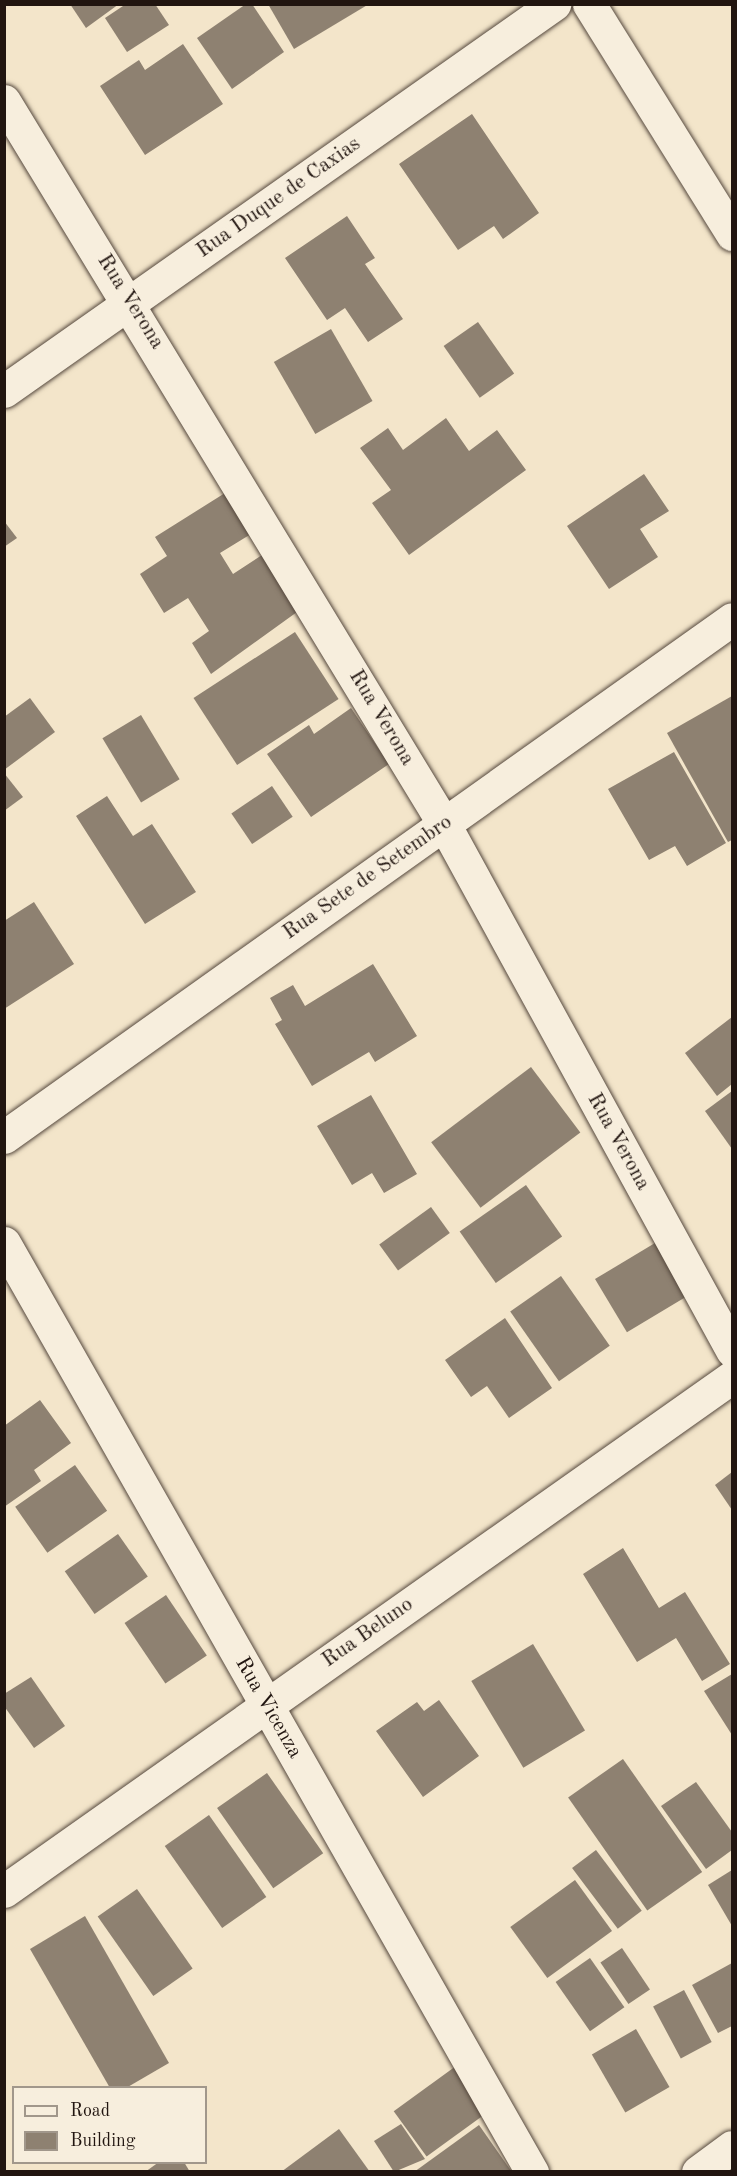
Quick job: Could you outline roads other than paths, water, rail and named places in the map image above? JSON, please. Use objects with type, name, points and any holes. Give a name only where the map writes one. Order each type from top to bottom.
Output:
[{"type":"street","name":"Rua Duque de Caxias","points":[[4,391],[554,4]]},
{"type":"street","points":[[589,4],[732,234]]},
{"type":"street","name":"Rua Verona","points":[[4,101],[131,302],[444,824],[732,1350]]},
{"type":"street","name":"Rua Sete de Setembro","points":[[4,1137],[732,619]]},
{"type":"street","name":"Rua Vicenza","points":[[4,1243],[532,2172]]},
{"type":"street","name":"Rua Beluno","points":[[4,1890],[732,1377]]},
{"type":"street","points":[[698,2172],[732,2147]]}]
